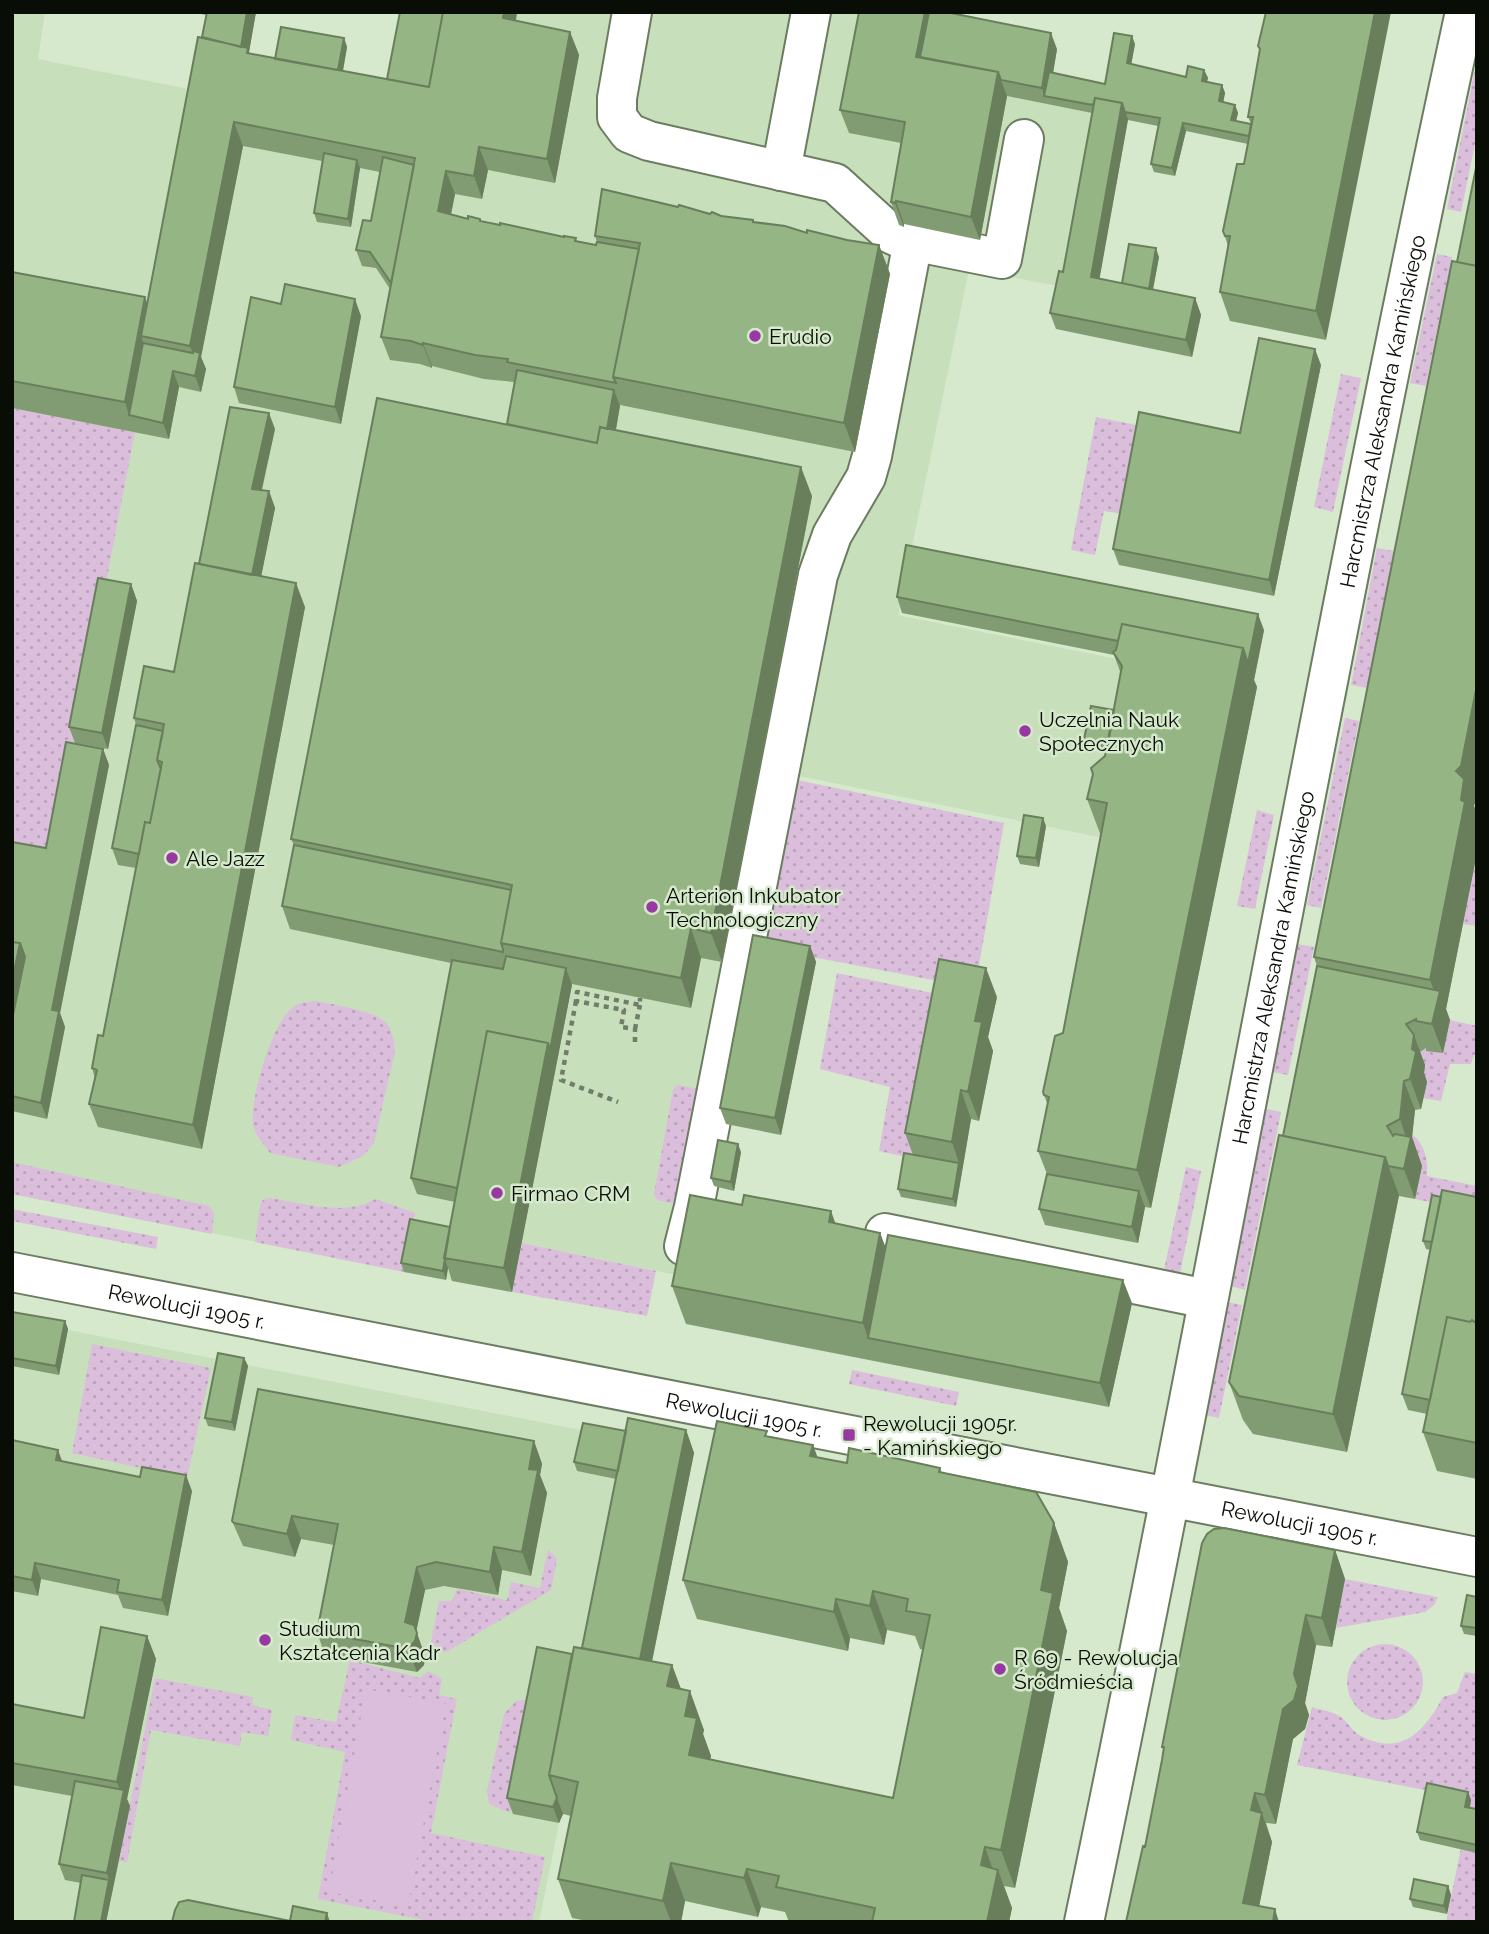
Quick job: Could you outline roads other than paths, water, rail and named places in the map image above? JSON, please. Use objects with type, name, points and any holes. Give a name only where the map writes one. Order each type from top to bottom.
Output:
[{"type":"street","points":[[632,12],[617,98],[618,117],[629,133],[649,141],[835,183],[891,234],[1002,260],[1024,139]]},
{"type":"street","points":[[781,171],[811,12]]},
{"type":"street","name":"Harcmistrza Aleksandra Kamińskiego","points":[[1084,1922],[1171,1497],[1207,1299],[1391,365],[1465,12]]},
{"type":"street","points":[[677,1275],[694,1207],[818,575],[832,535],[861,486],[872,456],[913,241]]},
{"type":"street","points":[[885,1233],[1207,1299]]},
{"type":"street","name":"Rewolucji 1905 r.","points":[[12,1272],[1477,1557]]},
{"type":"place","name":"Erudio","points":[[755,336]]},
{"type":"place","name":"Uczelnia Nauk Społecznych","points":[[1025,731]]},
{"type":"place","name":"Ale Jazz","points":[[172,858]]},
{"type":"place","name":"Arterion Inkubator Technologiczny","points":[[652,907]]},
{"type":"place","name":"Firmao CRM","points":[[497,1193]]},
{"type":"place","name":"Rewolucji 1905r. - Kamińskiego","points":[[849,1435]]},
{"type":"place","name":"Studium Kształcenia Kadr","points":[[265,1640]]},
{"type":"place","name":"R 69 - Rewolucja Śródmieścia","points":[[1000,1669]]}]
